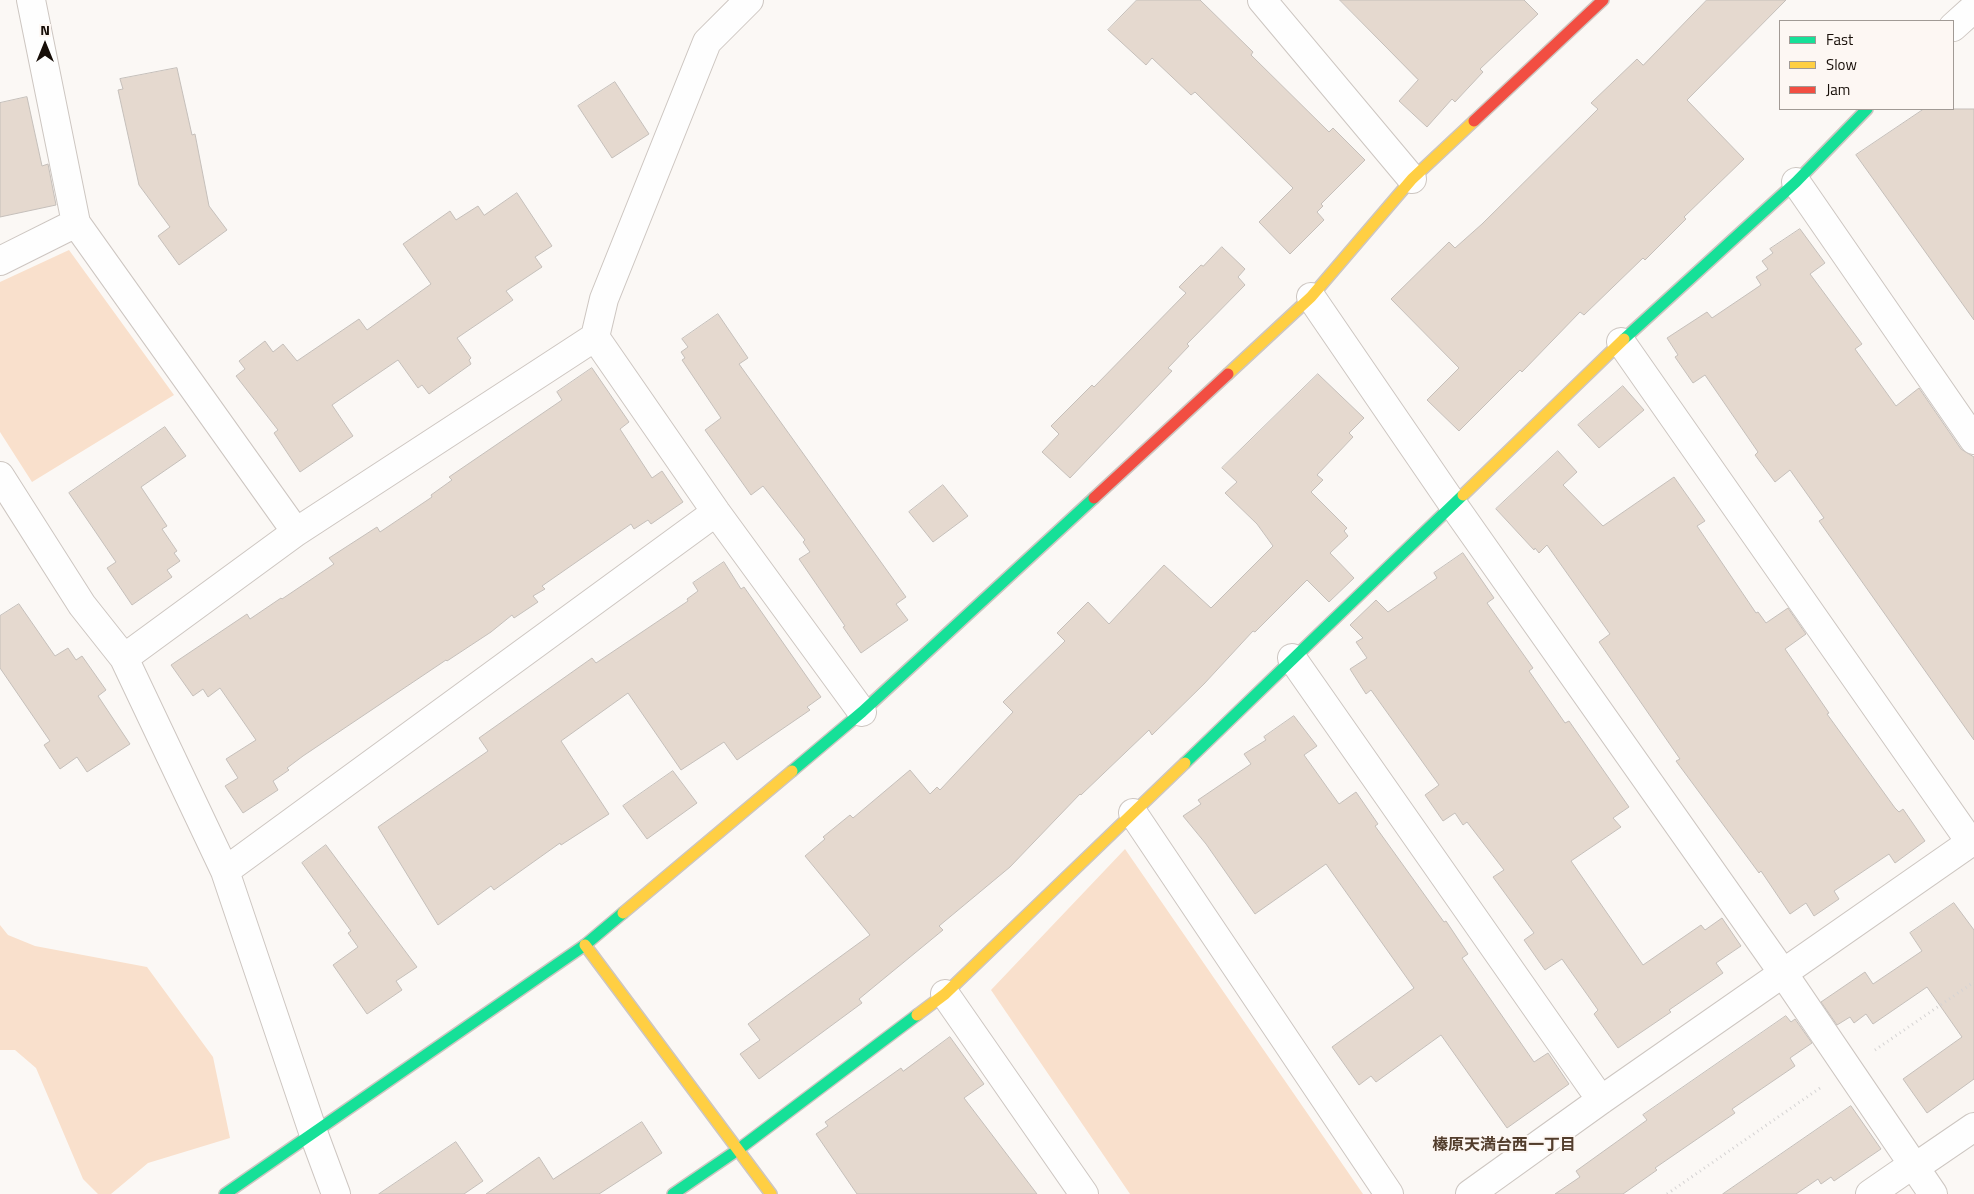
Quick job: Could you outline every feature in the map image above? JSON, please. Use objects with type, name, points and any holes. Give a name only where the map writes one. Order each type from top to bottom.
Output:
[{"type":"street","points":[[31,0],[76,224],[296,532]]},
{"type":"street","points":[[124,658],[296,532],[595,337],[604,299],[707,42],[749,0]]},
{"type":"street","points":[[1262,0],[1412,179]]},
{"type":"street","points":[[225,1194],[585,945],[862,712],[1311,297],[1412,179],[1603,0]]},
{"type":"street","points":[[672,1194],[739,1149],[945,994],[1452,503],[1621,342],[1796,182],[1865,110]]},
{"type":"street","points":[[1796,182],[1974,440]]},
{"type":"street","points":[[0,261],[76,224]]},
{"type":"street","points":[[1311,297],[1452,503],[1783,973],[1933,1194]]},
{"type":"street","points":[[595,337],[716,512],[862,712]]},
{"type":"street","points":[[1470,1194],[1601,1100],[1972,841],[1621,342]]},
{"type":"street","points":[[0,476],[82,605],[124,658],[225,871],[313,1132],[336,1194]]},
{"type":"street","points":[[225,871],[716,512]]},
{"type":"street","points":[[1292,658],[1601,1100]]},
{"type":"street","points":[[1132,813],[1389,1194]]},
{"type":"street","points":[[585,945],[771,1194]]},
{"type":"street","points":[[945,994],[1084,1194]]},
{"type":"street","points":[[1870,1194],[1974,1127]]},
{"type":"shaded area","points":[[69,250],[174,395],[32,482],[0,432],[0,282]]},
{"type":"shaded area","points":[[1125,849],[1363,1194],[1130,1194],[991,990]]},
{"type":"shaded area","points":[[0,925],[8,935],[35,946],[147,967],[213,1057],[230,1138],[148,1163],[111,1194],[98,1194],[83,1179],[36,1068],[15,1050],[0,1050]]},
{"type":"building","points":[[1137,0],[1200,0],[1253,52],[1251,55],[1329,132],[1333,128],[1365,160],[1321,204],[1323,206],[1317,212],[1324,220],[1290,254],[1259,222],[1293,188],[1195,92],[1191,95],[1152,58],[1146,65],[1108,30]]},
{"type":"building","points":[[1340,0],[1524,0],[1538,14],[1480,69],[1483,72],[1455,102],[1452,99],[1427,127],[1399,101],[1418,80]]},
{"type":"building","points":[[1707,0],[1786,0],[1687,100],[1744,159],[1684,217],[1686,219],[1645,260],[1643,258],[1584,315],[1580,312],[1522,372],[1520,370],[1459,431],[1427,400],[1459,368],[1391,299],[1449,242],[1455,248],[1482,224],[1598,109],[1591,103],[1637,59],[1643,65]]},
{"type":"building","points":[[177,68],[192,135],[195,134],[209,206],[227,230],[179,265],[158,236],[170,227],[139,185],[118,90],[123,89],[120,79]]},
{"type":"building","points":[[615,82],[649,134],[612,158],[578,106]]},
{"type":"building","points":[[27,97],[42,166],[48,164],[56,205],[0,217],[0,103]]},
{"type":"building","points":[[1974,109],[1974,320],[1856,155],[1923,110]]},
{"type":"building","points":[[517,193],[552,246],[535,257],[542,267],[506,291],[513,300],[457,338],[471,358],[469,360],[471,364],[429,394],[422,385],[418,388],[398,360],[332,405],[353,436],[300,472],[274,433],[278,430],[236,376],[245,369],[239,361],[265,341],[273,352],[283,344],[297,361],[359,319],[367,330],[431,284],[403,244],[450,211],[456,220],[478,206],[484,215]]},
{"type":"building","points":[[1800,229],[1825,263],[1810,274],[1862,344],[1855,349],[1896,406],[1919,388],[1961,449],[1974,457],[1974,740],[1819,521],[1824,518],[1790,470],[1775,482],[1755,455],[1758,452],[1705,375],[1693,383],[1675,357],[1678,355],[1667,338],[1707,312],[1712,318],[1761,285],[1756,277],[1768,269],[1762,261],[1773,253],[1770,249]]},
{"type":"building","points":[[1222,247],[1245,269],[1238,277],[1245,285],[1187,344],[1189,346],[1168,368],[1172,371],[1070,478],[1042,452],[1059,434],[1051,426],[1092,385],[1094,387],[1186,293],[1179,287]]},
{"type":"building","points":[[718,314],[748,358],[739,364],[906,597],[896,604],[908,620],[861,653],[843,627],[845,626],[799,559],[810,552],[803,542],[805,540],[763,486],[751,495],[705,430],[721,418],[682,360],[685,358],[681,352],[688,347],[682,339]]},
{"type":"building","points":[[592,368],[629,422],[620,429],[652,478],[662,471],[683,502],[651,524],[648,520],[634,529],[631,524],[542,586],[545,589],[533,596],[538,602],[514,618],[512,615],[491,632],[303,756],[287,768],[289,770],[273,781],[278,790],[243,813],[225,786],[238,778],[226,759],[256,740],[220,688],[208,697],[203,689],[193,696],[171,665],[247,614],[250,619],[282,599],[334,564],[329,558],[377,527],[380,532],[432,497],[431,495],[452,480],[449,477],[562,400],[557,392]]},
{"type":"building","points":[[1318,374],[1364,418],[1349,433],[1353,437],[1317,475],[1323,480],[1311,492],[1347,528],[1344,531],[1348,536],[1330,553],[1354,578],[1329,602],[1307,580],[1255,632],[1253,631],[1204,684],[1152,735],[1149,730],[1080,794],[1010,867],[939,926],[943,930],[859,999],[862,1003],[759,1079],[740,1054],[760,1040],[748,1024],[870,935],[805,856],[825,839],[823,837],[850,815],[853,818],[910,770],[930,794],[937,787],[940,790],[1013,712],[1003,702],[1065,641],[1057,633],[1088,602],[1109,624],[1164,565],[1211,608],[1273,546],[1257,524],[1225,493],[1237,482],[1222,468]]},
{"type":"building","points":[[1623,386],[1644,410],[1599,448],[1578,425]]},
{"type":"building","points":[[165,427],[186,456],[141,487],[167,526],[162,529],[177,551],[174,553],[180,561],[167,570],[172,577],[132,605],[107,568],[116,562],[69,493]]},
{"type":"building","points":[[1558,451],[1577,472],[1563,485],[1603,526],[1674,477],[1705,521],[1697,526],[1756,613],[1758,612],[1766,623],[1788,608],[1806,634],[1785,649],[1829,713],[1827,714],[1895,808],[1899,812],[1903,809],[1925,841],[1895,863],[1889,854],[1834,891],[1839,899],[1814,916],[1806,903],[1790,914],[1761,871],[1759,873],[1676,761],[1680,759],[1599,642],[1610,634],[1547,545],[1539,553],[1535,548],[1534,550],[1496,509]]},
{"type":"building","points":[[943,485],[968,516],[933,542],[909,512]]},
{"type":"building","points":[[1463,553],[1494,598],[1487,603],[1533,668],[1529,671],[1565,723],[1569,721],[1629,807],[1613,818],[1621,827],[1571,861],[1643,965],[1701,925],[1705,930],[1722,918],[1741,946],[1716,963],[1723,973],[1669,1010],[1671,1012],[1618,1048],[1594,1014],[1598,1010],[1562,959],[1545,970],[1524,940],[1534,933],[1493,877],[1504,870],[1467,822],[1463,825],[1455,813],[1443,821],[1425,795],[1439,785],[1371,690],[1366,694],[1350,669],[1367,658],[1356,642],[1363,638],[1350,625],[1376,600],[1388,612],[1437,578],[1434,573]]},
{"type":"building","points":[[724,562],[741,589],[744,587],[821,697],[807,707],[810,710],[737,760],[724,742],[681,770],[628,693],[561,741],[609,814],[561,845],[560,843],[494,890],[491,886],[438,925],[378,827],[488,751],[479,738],[592,658],[596,663],[688,601],[687,599],[698,591],[693,583]]},
{"type":"building","points":[[19,604],[55,656],[68,648],[76,660],[82,656],[106,690],[98,696],[130,744],[87,772],[77,757],[60,769],[44,745],[50,741],[0,668],[0,616]]},
{"type":"building","points":[[1294,716],[1317,746],[1304,755],[1339,804],[1356,792],[1378,824],[1375,826],[1444,922],[1446,921],[1468,954],[1462,958],[1534,1062],[1548,1053],[1569,1084],[1507,1128],[1441,1035],[1376,1082],[1371,1076],[1359,1085],[1332,1047],[1414,988],[1326,864],[1255,914],[1206,844],[1183,816],[1201,804],[1198,800],[1251,764],[1244,754],[1266,740],[1264,737]]},
{"type":"building","points":[[673,771],[697,803],[647,839],[623,806]]},
{"type":"building","points":[[326,845],[417,967],[396,981],[402,990],[367,1014],[333,965],[358,947],[348,933],[351,931],[302,863]]},
{"type":"building","points":[[1954,903],[1974,930],[1974,1079],[1927,1113],[1903,1079],[1962,1037],[1927,987],[1873,1024],[1866,1014],[1854,1023],[1850,1017],[1837,1025],[1821,1002],[1865,972],[1873,984],[1922,951],[1910,933]]},
{"type":"building","points":[[1786,1016],[1791,1022],[1795,1019],[1812,1043],[1790,1058],[1795,1066],[1732,1109],[1735,1113],[1655,1168],[1657,1170],[1623,1194],[1555,1194],[1580,1177],[1576,1171],[1647,1120],[1643,1115]]},
{"type":"building","points":[[950,1037],[984,1084],[964,1098],[1037,1194],[857,1194],[816,1134],[828,1126],[825,1122],[901,1068],[903,1071]]},
{"type":"building","points":[[1851,1106],[1881,1149],[1834,1181],[1831,1177],[1821,1184],[1818,1179],[1796,1194],[1723,1194]]},
{"type":"building","points":[[642,1122],[662,1153],[599,1194],[486,1194],[539,1157],[553,1179]]},
{"type":"building","points":[[456,1142],[483,1181],[464,1194],[379,1194]]},
{"type":"traffic: fast","points":[[1624,339],[1796,182],[1866,110]]},
{"type":"traffic: fast","points":[[1185,763],[1463,495]]},
{"type":"traffic: fast","points":[[792,771],[862,712],[1094,498]]},
{"type":"traffic: fast","points":[[225,1194],[585,945],[623,913]]},
{"type":"traffic: fast","points":[[673,1194],[739,1149],[917,1015]]},
{"type":"traffic: slow","points":[[1228,374],[1311,297],[1412,179],[1474,121]]},
{"type":"traffic: slow","points":[[1463,495],[1624,339]]},
{"type":"traffic: slow","points":[[917,1015],[945,994],[1185,763]]},
{"type":"traffic: slow","points":[[623,913],[792,771]]},
{"type":"traffic: slow","points":[[585,945],[771,1194]]},
{"type":"traffic: jam","points":[[1474,121],[1603,0]]},
{"type":"traffic: jam","points":[[1094,498],[1228,374]]},
{"type":"district","name":"榛原天満台西一丁目","points":[[1504,1146]]}]
